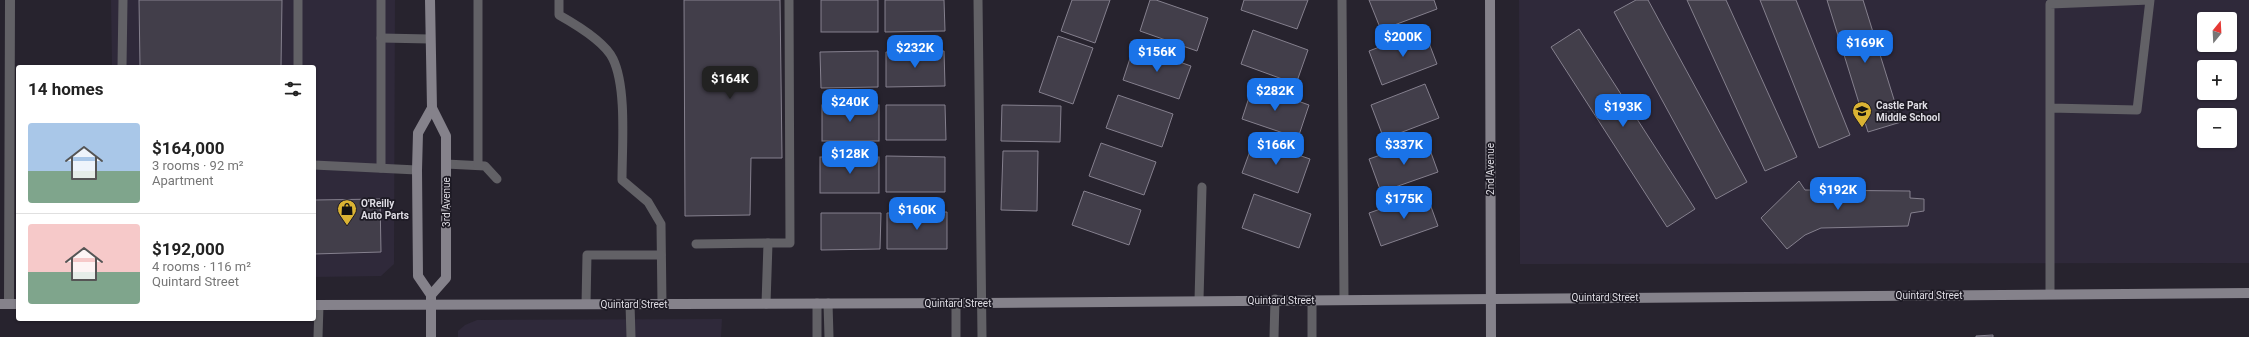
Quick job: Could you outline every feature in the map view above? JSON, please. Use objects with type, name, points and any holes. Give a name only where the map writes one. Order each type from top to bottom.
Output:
[{"type":"street","points":[[9,304],[10,0]]},
{"type":"street","name":"3rd Avenue","points":[[430,0],[432,108],[446,136],[446,278],[431,295],[418,276],[417,170],[418,134],[432,108]]},
{"type":"street","name":"2nd Avenue","points":[[1490,0],[1490,337]]},
{"type":"street","name":"Quintard Street","points":[[316,305],[431,306],[982,303],[1275,299],[1312,300],[2249,293]]},
{"type":"street","points":[[431,295],[431,337]]},
{"type":"lane","points":[[122,65],[123,0]]},
{"type":"lane","points":[[298,0],[298,65]]},
{"type":"lane","points":[[381,0],[381,168]]},
{"type":"lane","points":[[478,0],[478,165]]},
{"type":"lane","points":[[559,0],[559,15],[589,34],[613,58],[619,80],[623,138],[622,180],[648,202],[661,224],[662,304]]},
{"type":"lane","points":[[696,244],[790,243],[789,0]]},
{"type":"lane","points":[[978,0],[982,337]]},
{"type":"lane","points":[[1342,0],[1344,299]]},
{"type":"lane","points":[[2050,108],[2137,110],[2150,0],[2050,4],[2050,108],[2050,294]]},
{"type":"lane","points":[[381,38],[430,39]]},
{"type":"lane","points":[[446,164],[485,166],[497,179]]},
{"type":"lane","points":[[316,165],[417,170]]},
{"type":"lane","points":[[1199,300],[1202,187]]},
{"type":"lane","points":[[766,304],[768,243]]},
{"type":"lane","points":[[586,304],[587,255],[661,255]]},
{"type":"lane","points":[[1274,337],[1275,299]]},
{"type":"lane","points":[[1312,300],[1312,337]]},
{"type":"lane","points":[[817,303],[817,337]]},
{"type":"lane","points":[[828,303],[829,337]]},
{"type":"lane","points":[[956,303],[956,337]]},
{"type":"lane","points":[[630,304],[631,337]]},
{"type":"lane","points":[[316,305],[318,337]]},
{"type":"shaded area","points":[[111,0],[395,0],[394,264],[381,276],[316,277],[316,65],[112,65]]},
{"type":"shaded area","name":"Castle Park Middle School","points":[[1519,0],[2249,0],[2249,263],[1520,264]]},
{"type":"shaded area","points":[[722,319],[721,337],[458,337],[458,331],[465,325],[477,320]]},
{"type":"building","points":[[139,0],[282,0],[281,65],[140,65]]},
{"type":"building","points":[[684,0],[780,0],[782,158],[751,158],[750,215],[685,216]]},
{"type":"building","points":[[821,0],[878,0],[878,32],[821,32]]},
{"type":"building","points":[[885,0],[944,0],[945,31],[885,32]]},
{"type":"building","points":[[1072,0],[1110,0],[1095,43],[1061,31]]},
{"type":"building","points":[[1150,0],[1156,0],[1208,18],[1197,51],[1140,31]]},
{"type":"building","points":[[1244,0],[1308,0],[1297,29],[1241,10]]},
{"type":"building","points":[[1369,0],[1434,0],[1437,9],[1381,30]]},
{"type":"building","points":[[1636,0],[1648,0],[1747,182],[1716,199],[1614,12]]},
{"type":"building","points":[[1687,0],[1726,0],[1797,157],[1765,171]]},
{"type":"building","points":[[1760,0],[1796,0],[1850,135],[1819,148]]},
{"type":"building","points":[[1827,0],[1863,0],[1901,122],[1868,132]]},
{"type":"building","points":[[1579,29],[1695,209],[1667,227],[1551,47]]},
{"type":"building","points":[[1253,30],[1308,50],[1296,84],[1241,64]]},
{"type":"building","points":[[1424,30],[1437,64],[1382,85],[1369,51]]},
{"type":"building","points":[[1058,36],[1093,48],[1073,104],[1039,92]]},
{"type":"building","points":[[1134,46],[1191,66],[1179,99],[1123,80]]},
{"type":"building","points":[[878,51],[878,87],[821,88],[820,52]]},
{"type":"building","points":[[944,51],[945,86],[886,87],[886,52]]},
{"type":"building","points":[[1425,84],[1439,118],[1384,139],[1371,105]]},
{"type":"building","points":[[1253,85],[1309,105],[1298,138],[1242,119]]},
{"type":"building","points":[[1118,95],[1173,114],[1162,147],[1106,128]]},
{"type":"building","points":[[822,105],[879,105],[879,141],[822,141]]},
{"type":"building","points":[[886,105],[945,105],[946,140],[886,140]]},
{"type":"building","points":[[1002,105],[1061,106],[1060,142],[1001,141]]},
{"type":"building","points":[[1426,139],[1438,172],[1381,192],[1369,159]]},
{"type":"building","points":[[1254,140],[1310,159],[1298,193],[1242,173]]},
{"type":"building","points":[[1101,143],[1156,162],[1144,195],[1089,176]]},
{"type":"building","points":[[1003,151],[1038,151],[1037,211],[1001,210]]},
{"type":"building","points":[[886,156],[945,157],[945,192],[886,192]]},
{"type":"building","points":[[820,157],[879,157],[879,193],[820,193]]},
{"type":"building","points":[[1799,181],[1805,190],[1910,191],[1910,198],[1924,199],[1924,211],[1911,213],[1908,226],[1821,228],[1805,235],[1787,249],[1761,218]]},
{"type":"building","points":[[1084,191],[1141,210],[1129,245],[1072,225]]},
{"type":"building","points":[[1426,193],[1438,226],[1381,246],[1369,213]]},
{"type":"building","points":[[1254,194],[1311,214],[1299,248],[1242,228]]},
{"type":"building","name":"O'Reilly Auto Parts","points":[[380,199],[381,252],[316,254],[316,200]]},
{"type":"building","points":[[947,212],[947,249],[887,249],[887,213]]},
{"type":"building","points":[[821,213],[881,213],[880,249],[821,250]]},
{"type":"building","points":[[1993,335],[1993,337],[1976,337],[1976,336]]},
{"type":"place","name":"Castle Park Middle School","points":[[1862,128]]},
{"type":"place","name":"O'Reilly Auto Parts","points":[[347,226]]}]
